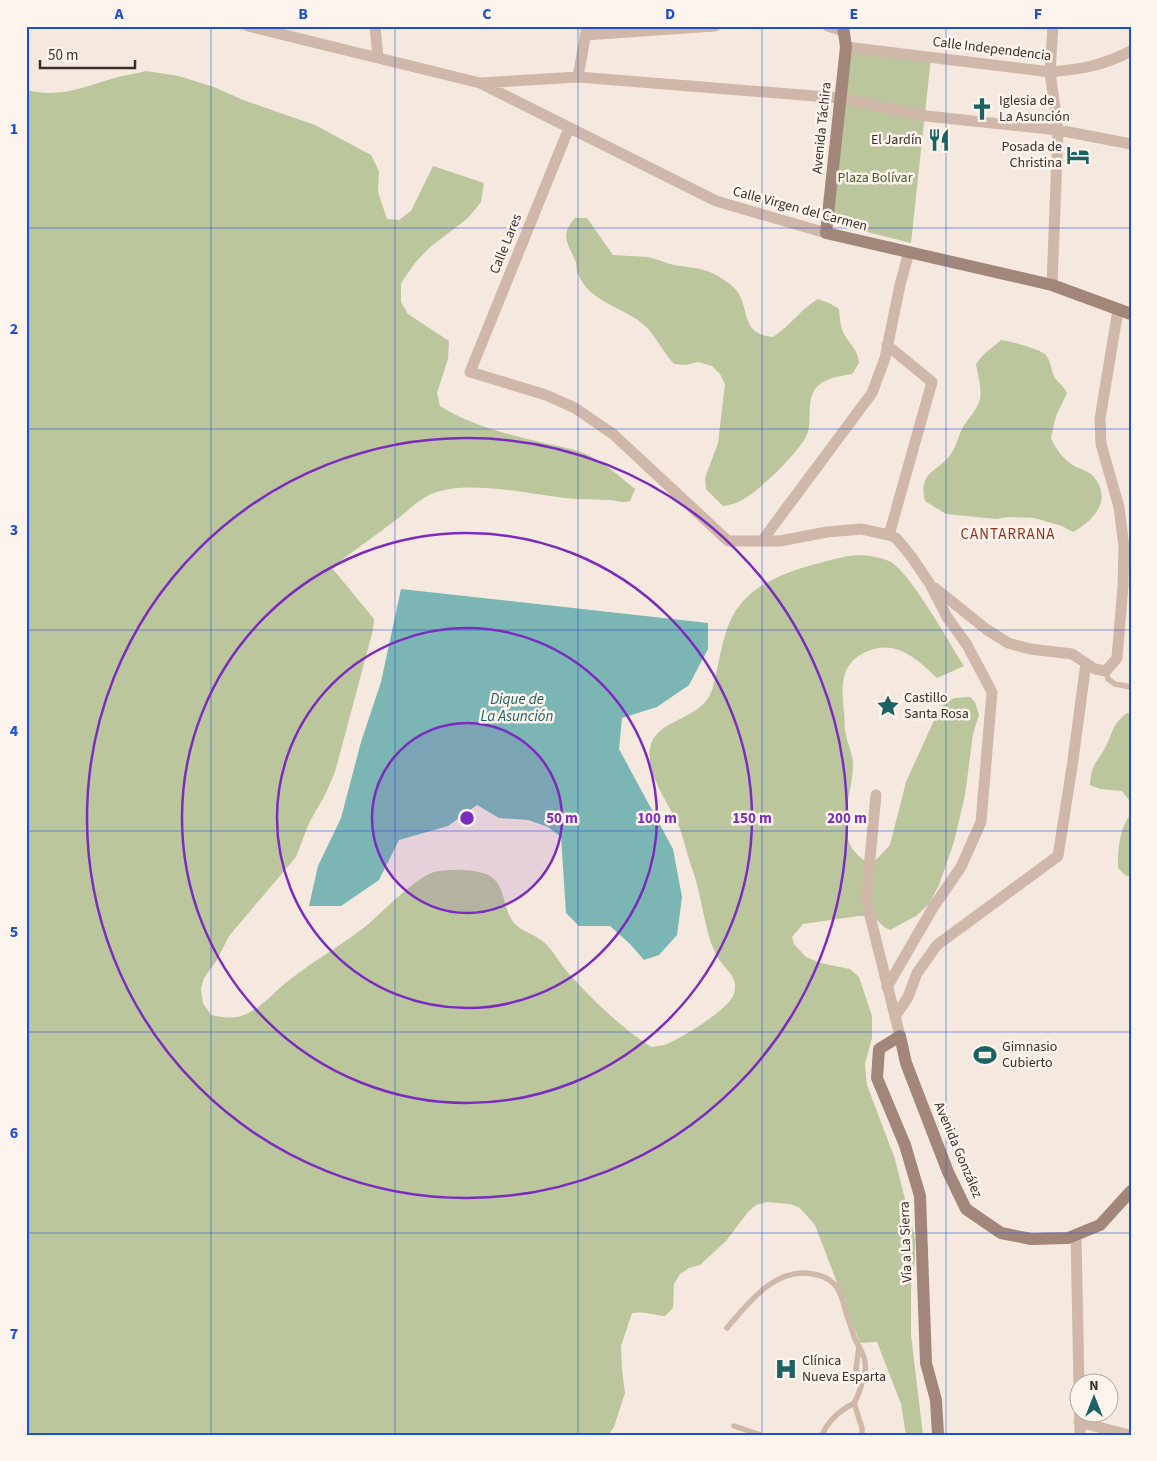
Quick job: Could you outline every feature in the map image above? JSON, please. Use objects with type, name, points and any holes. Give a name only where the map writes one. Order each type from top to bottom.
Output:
[{"type":"street","points":[[248,26],[480,83],[578,77],[840,98],[926,116],[1058,130],[1131,144]]},
{"type":"street","points":[[375,26],[378,58]]},
{"type":"street","points":[[578,77],[586,30],[715,26]]},
{"type":"street","points":[[828,26],[843,29]]},
{"type":"street","points":[[1052,285],[1058,130],[1050,72],[1053,26]]},
{"type":"street","name":"Avenida Táchira","points":[[826,233],[846,47],[843,29]]},
{"type":"street","name":"Calle Independencia","points":[[846,47],[1050,72],[1080,69],[1110,62],[1131,51]]},
{"type":"street","name":"Calle Virgen del Carmen","points":[[480,83],[716,201],[826,233],[1052,285],[1131,314]]},
{"type":"street","name":"Calle Lares","points":[[569,128],[470,372],[546,395],[575,408],[612,434],[728,541],[762,541]]},
{"type":"street","points":[[762,541],[872,393],[884,358],[909,252]]},
{"type":"street","points":[[930,584],[986,630],[1008,643],[1030,650],[1072,654],[1100,671],[1106,671],[1117,658],[1124,547],[1118,508],[1101,444],[1100,419],[1118,310]]},
{"type":"street","points":[[887,346],[932,382],[889,535]]},
{"type":"street","points":[[762,541],[780,541],[827,532],[861,529],[896,538],[930,584],[947,617],[967,645],[992,692],[981,822],[961,866],[934,906],[898,966],[888,987]]},
{"type":"street","points":[[895,1017],[908,997],[917,972],[937,945],[1058,856],[1086,663]]},
{"type":"street","points":[[876,795],[866,900],[900,1036]]},
{"type":"street","name":"Avenida González","points":[[900,1036],[906,1063],[948,1172],[966,1209],[1001,1233],[1031,1239],[1068,1238],[1100,1225],[1131,1191]]},
{"type":"street","name":"Vía a La Sierra","points":[[900,1036],[879,1049],[877,1078],[904,1146],[920,1196],[926,1362],[936,1400],[938,1435]]},
{"type":"street","points":[[1076,1235],[1079,1374]]},
{"type":"street","points":[[1088,1424],[1129,1435]]},
{"type":"lane","points":[[1106,671],[1108,679],[1115,684],[1131,687]]},
{"type":"lane","points":[[728,1328],[741,1311],[769,1285],[792,1274],[808,1273],[821,1276],[834,1284],[841,1295],[845,1311],[859,1346],[866,1357],[865,1371],[854,1403],[835,1415],[826,1426],[822,1435]]},
{"type":"lane","points":[[859,1346],[856,1369],[861,1385]]},
{"type":"lane","points":[[854,1403],[862,1428],[862,1435]]},
{"type":"lane","points":[[734,1426],[760,1435]]},
{"type":"green space","name":"Plaza Bolívar","points":[[846,47],[931,57],[911,243],[827,222]]},
{"type":"green space","points":[[146,71],[179,76],[214,87],[243,100],[315,125],[371,155],[379,171],[378,192],[387,219],[399,220],[411,211],[433,166],[484,183],[481,202],[468,218],[429,248],[415,263],[401,283],[401,302],[408,314],[449,341],[448,359],[437,393],[440,406],[464,419],[488,428],[588,455],[606,466],[635,489],[630,501],[624,502],[571,499],[480,488],[450,489],[437,492],[419,501],[332,568],[374,619],[373,630],[335,772],[326,793],[309,823],[296,857],[229,936],[217,960],[204,978],[201,989],[203,1003],[211,1015],[234,1017],[241,1016],[255,1009],[302,971],[362,929],[419,880],[434,872],[463,870],[479,872],[495,880],[502,892],[510,918],[514,923],[546,944],[574,979],[616,1020],[651,1047],[667,1044],[693,1030],[727,1004],[732,998],[735,982],[719,959],[711,943],[696,881],[681,832],[651,768],[650,748],[654,738],[660,731],[699,708],[707,700],[712,690],[728,626],[741,603],[766,583],[796,570],[848,556],[878,557],[889,561],[907,578],[918,592],[964,666],[937,678],[907,654],[899,650],[881,648],[871,650],[853,660],[848,667],[843,683],[845,730],[853,765],[845,817],[846,830],[849,842],[856,853],[868,863],[877,859],[890,845],[906,782],[940,707],[954,698],[970,697],[975,702],[979,715],[973,734],[965,795],[954,842],[939,885],[929,904],[916,916],[890,930],[873,916],[859,916],[803,924],[792,937],[794,944],[806,957],[820,963],[850,969],[859,977],[872,1016],[872,1038],[865,1064],[867,1085],[895,1159],[915,1239],[915,1259],[911,1286],[911,1335],[923,1435],[906,1435],[901,1404],[877,1342],[860,1343],[815,1225],[800,1208],[790,1204],[767,1202],[756,1205],[748,1212],[726,1241],[700,1265],[689,1268],[680,1274],[674,1284],[673,1308],[665,1316],[632,1313],[621,1346],[625,1393],[614,1427],[608,1435],[26,1435],[26,90],[50,93],[70,91]]},
{"type":"green space","points":[[575,218],[587,218],[613,255],[648,257],[674,265],[704,270],[724,279],[738,292],[749,324],[761,335],[773,337],[818,299],[839,309],[843,331],[855,350],[859,363],[852,374],[828,380],[816,388],[811,398],[809,427],[804,440],[780,468],[744,499],[734,504],[723,506],[706,489],[705,478],[718,443],[725,384],[720,374],[712,366],[698,362],[686,365],[674,364],[644,325],[590,292],[578,274],[576,262],[566,239],[570,224]]},
{"type":"green space","points":[[1001,340],[1031,348],[1046,355],[1055,378],[1067,393],[1056,416],[1051,438],[1064,458],[1093,476],[1099,485],[1101,493],[1099,508],[1094,515],[1073,532],[1062,526],[1034,518],[1009,517],[996,519],[946,514],[925,501],[924,484],[926,478],[951,454],[962,429],[979,403],[980,382],[976,364],[983,355]]},
{"type":"green space","points":[[1127,713],[1131,713],[1131,808],[1129,800],[1122,791],[1100,789],[1090,785],[1094,766],[1115,726]]},
{"type":"green space","points":[[1131,813],[1131,876],[1126,876],[1118,868],[1118,853],[1120,839]]},
{"type":"water","name":"Dique de La Asunción","points":[[401,589],[708,623],[708,649],[689,685],[657,707],[622,718],[619,749],[673,849],[682,897],[677,935],[659,955],[644,960],[610,926],[579,926],[566,913],[561,837],[548,827],[528,820],[499,818],[477,805],[448,826],[399,840],[379,880],[341,906],[309,906],[318,866],[341,818],[361,742],[381,682]]},
{"type":"place","name":"Iglesia de La Asunción","points":[[982,109]]},
{"type":"place","name":"El Jardín","points":[[939,140]]},
{"type":"place","name":"Posada de Christina","points":[[1078,155]]},
{"type":"place","name":"Castillo Santa Rosa","points":[[888,706]]},
{"type":"place","name":"Gimnasio Cubierto","points":[[985,1055]]},
{"type":"place","name":"Clínica Nueva Esparta","points":[[786,1369]]},
{"type":"district","name":"CANTARRANA","points":[[1008,534]]}]
